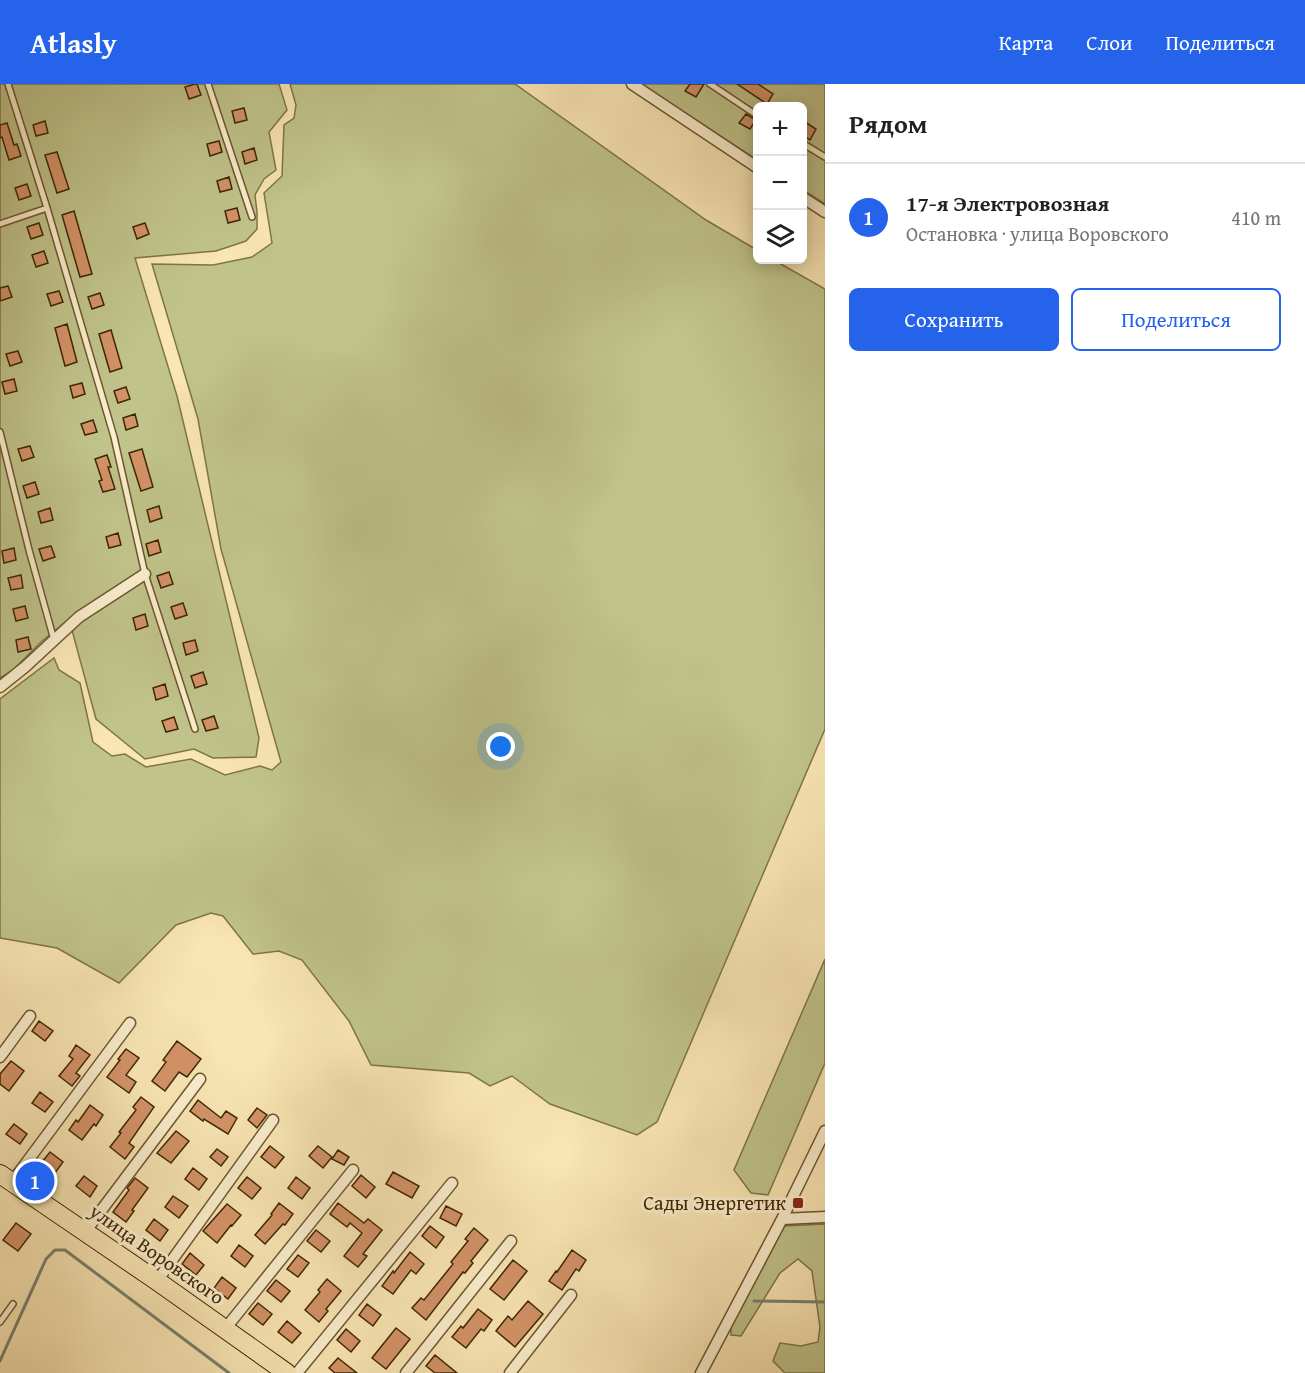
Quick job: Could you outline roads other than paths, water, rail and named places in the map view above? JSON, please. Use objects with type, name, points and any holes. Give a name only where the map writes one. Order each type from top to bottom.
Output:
[{"type":"main road","name":"улица Воровского","points":[[6,1178],[287,1373]]},
{"type":"street","points":[[632,84],[753,165]]},
{"type":"street","points":[[807,200],[825,212]]},
{"type":"street","points":[[0,687],[79,617],[145,574]]},
{"type":"street","points":[[0,1057],[30,1016]]},
{"type":"street","points":[[6,1178],[130,1023]]},
{"type":"street","points":[[85,1232],[200,1079]]},
{"type":"street","points":[[157,1281],[273,1120]]},
{"type":"street","points":[[701,1373],[782,1219],[825,1131]]},
{"type":"street","points":[[225,1329],[353,1170]]},
{"type":"street","points":[[297,1373],[452,1183]]},
{"type":"street","points":[[782,1219],[825,1217]]},
{"type":"street","points":[[406,1373],[511,1241]]},
{"type":"street","points":[[510,1373],[571,1295]]},
{"type":"lane","points":[[9,84],[114,437],[145,574],[195,729]]},
{"type":"lane","points":[[208,84],[252,217]]},
{"type":"lane","points":[[710,84],[753,113]]},
{"type":"lane","points":[[807,146],[825,157]]},
{"type":"lane","points":[[0,224],[47,208]]},
{"type":"lane","points":[[0,432],[54,640]]},
{"type":"lane","points":[[0,1322],[13,1305]]},
{"type":"waterway","points":[[0,1361],[46,1259],[55,1250],[65,1250],[229,1373]]},
{"type":"waterway","points":[[754,1301],[825,1302]]},
{"type":"place","name":"17-я Электровозная","points":[[35,1181]]},
{"type":"place","name":"Сады Энергетик","points":[[798,1203]]}]
